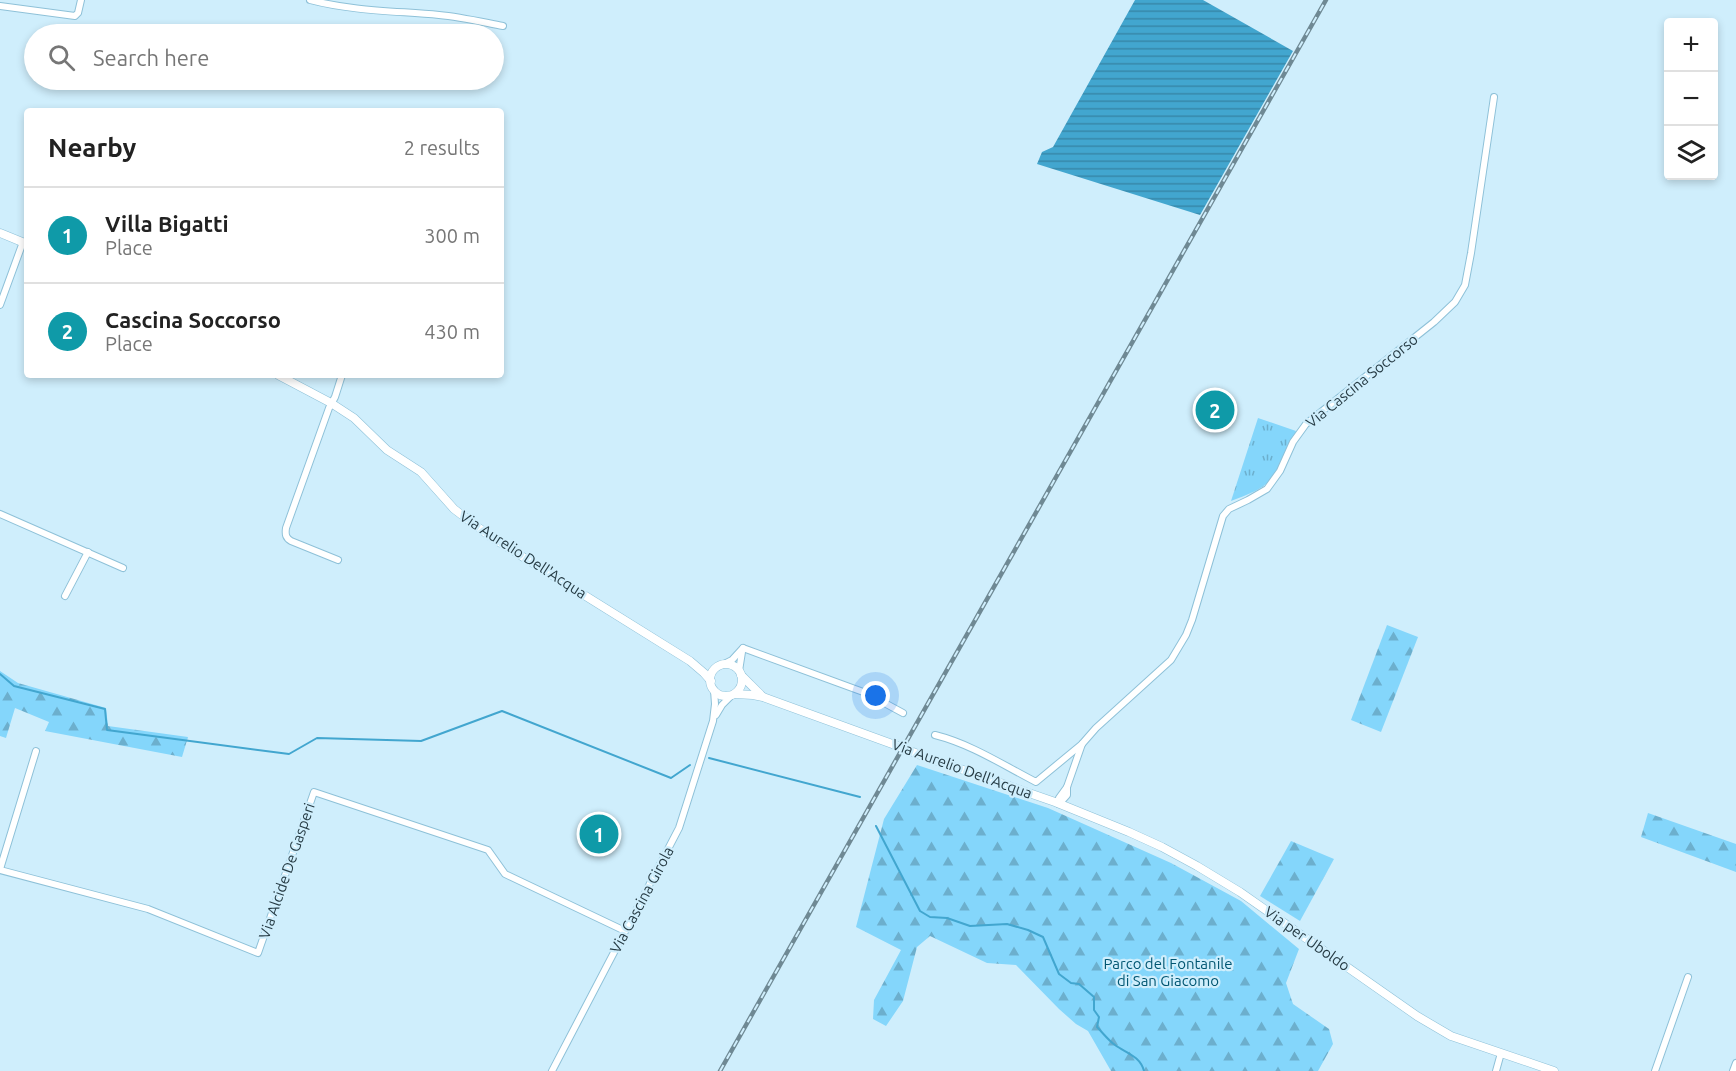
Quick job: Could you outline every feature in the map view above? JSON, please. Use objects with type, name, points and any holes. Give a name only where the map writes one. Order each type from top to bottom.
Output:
[{"type":"street","points":[[0,6],[75,16],[81,0]]},
{"type":"street","points":[[310,0],[367,9],[442,15],[492,24]]},
{"type":"street","name":"Via Cascina Soccorso","points":[[935,735],[968,747],[1036,782],[1082,744],[1113,712],[1171,660],[1192,620],[1218,527],[1226,511],[1267,489],[1280,471],[1293,442],[1306,424],[1434,322],[1455,302],[1465,285],[1494,98]]},
{"type":"street","points":[[0,233],[24,243]]},
{"type":"street","points":[[0,305],[24,245]]},
{"type":"street","name":"Via Aurelio Dell'Acqua","points":[[284,378],[332,403],[360,423],[387,450],[421,472],[454,509],[483,531],[690,661],[711,681]]},
{"type":"street","points":[[338,560],[291,541],[285,534],[341,378]]},
{"type":"street","points":[[0,514],[123,567]]},
{"type":"street","points":[[65,596],[88,552]]},
{"type":"street","points":[[743,648],[740,673],[742,684],[733,695],[722,696],[714,690],[711,681],[714,671],[732,660],[743,648]]},
{"type":"street","points":[[743,648],[866,693],[903,713]]},
{"type":"street","name":"Via Aurelio Dell'Acqua","points":[[690,661],[702,666],[720,666]]},
{"type":"street","points":[[720,666],[732,665],[740,673]]},
{"type":"street","name":"Via Aurelio Dell'Acqua","points":[[740,673],[749,685],[763,697]]},
{"type":"street","name":"Via Cascina Girola","points":[[552,1071],[679,828],[713,721],[714,690]]},
{"type":"street","name":"Via Aurelio Dell'Acqua","points":[[733,695],[763,697],[1059,804]]},
{"type":"street","name":"Via Cascina Girola","points":[[713,721],[722,705],[733,695]]},
{"type":"street","name":"Via Cascina Soccorso","points":[[1059,804],[1067,795],[1067,787],[1082,744]]},
{"type":"street","points":[[0,870],[36,751]]},
{"type":"street","name":"Via Alcide De Gasperi","points":[[0,870],[148,909],[258,953],[314,792],[488,850],[505,874],[625,932]]},
{"type":"street","name":"Via per Uboldo","points":[[1059,804],[1129,832],[1203,869],[1256,903],[1417,1016],[1451,1036],[1554,1071]]},
{"type":"street","points":[[1655,1071],[1688,977]]},
{"type":"street","points":[[1496,1071],[1501,1053]]},
{"type":"street","points":[[1733,1071],[1736,1063]]},
{"type":"green space","points":[[1258,418],[1296,431],[1283,462],[1269,482],[1231,501]]},
{"type":"green space","points":[[1387,625],[1418,637],[1381,732],[1351,720]]},
{"type":"green space","points":[[0,671],[18,683],[106,708],[108,726],[188,737],[182,757],[45,731],[49,722],[15,708],[6,738],[0,736]]},
{"type":"green space","name":"Parco del Fontanile di San Giacomo","points":[[917,765],[1048,808],[1171,863],[1241,901],[1299,949],[1286,983],[1293,1004],[1329,1029],[1333,1044],[1318,1071],[1111,1071],[1088,1031],[1059,1009],[1016,965],[987,963],[930,936],[917,947],[903,1001],[886,1026],[873,1019],[874,1000],[901,950],[856,927],[884,819]]},
{"type":"green space","points":[[1648,813],[1736,844],[1736,872],[1641,837]]},
{"type":"green space","points":[[1291,841],[1334,859],[1300,921],[1260,896]]},
{"type":"shaded area","points":[[1135,0],[1203,0],[1293,51],[1200,215],[1037,164],[1042,152],[1053,147]]},
{"type":"waterway","points":[[0,674],[14,686],[105,709],[107,730],[289,754],[317,738],[421,741],[502,711],[671,778],[690,765]]},
{"type":"waterway","points":[[709,758],[860,797]]},
{"type":"waterway","points":[[876,826],[920,911],[930,917],[947,918],[970,926],[1007,924],[1043,937],[1059,974],[1071,983],[1079,984],[1094,997],[1094,1010],[1099,1017],[1097,1027],[1112,1043],[1136,1058],[1144,1071]]},
{"type":"railway","points":[[720,1071],[1326,0]]},
{"type":"place","name":"Cascina Soccorso","points":[[1215,410]]},
{"type":"place","name":"Villa Bigatti","points":[[599,834]]}]
